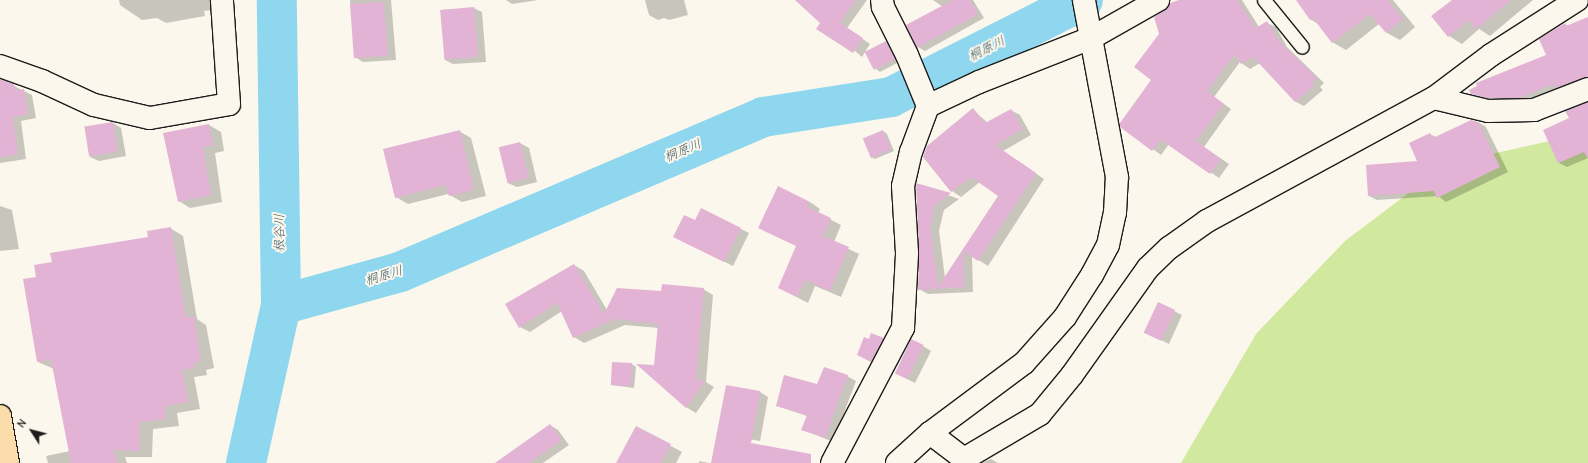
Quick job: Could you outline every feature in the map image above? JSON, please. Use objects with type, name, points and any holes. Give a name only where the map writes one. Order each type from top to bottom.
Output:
[{"type":"highway","points":[[0,416],[8,463]]},
{"type":"street","points":[[0,66],[42,81],[94,105],[150,118],[229,104],[222,0]]},
{"type":"street","points":[[832,463],[903,328],[907,253],[903,186],[910,152],[927,103],[907,55],[883,7],[882,0]]},
{"type":"street","points":[[897,463],[930,433],[1024,363],[1064,317],[1092,275],[1108,245],[1115,213],[1117,177],[1084,0]]},
{"type":"street","points":[[927,103],[979,82],[1158,0]]},
{"type":"street","points":[[930,433],[964,460],[1040,414],[1072,375],[1148,268],[1170,248],[1207,221],[1434,98],[1490,55],[1577,0]]},
{"type":"street","points":[[1434,98],[1488,111],[1534,110],[1588,89]]},
{"type":"lane","points":[[1264,0],[1302,47]]},
{"type":"green space","points":[[1588,128],[1588,463],[1181,463],[1256,334],[1345,241],[1447,164],[1563,138]]},
{"type":"building","points":[[795,0],[856,0],[840,23],[863,38],[853,53],[816,29],[820,23]]},
{"type":"building","points":[[953,0],[970,0],[978,14],[917,48],[906,25]]},
{"type":"building","points":[[1179,0],[1237,0],[1256,28],[1267,21],[1279,41],[1317,78],[1312,82],[1315,85],[1295,102],[1253,57],[1241,64],[1235,54],[1207,91],[1224,104],[1196,141],[1221,159],[1210,174],[1161,140],[1152,151],[1120,127],[1120,123],[1151,80],[1134,67],[1159,34],[1154,17],[1164,11],[1170,3]]},
{"type":"building","points":[[1296,0],[1388,0],[1403,19],[1386,33],[1370,14],[1332,43],[1313,18],[1310,20]]},
{"type":"building","points":[[1452,0],[1511,0],[1476,29],[1469,20],[1448,37],[1431,16]]},
{"type":"building","points":[[384,2],[388,56],[354,58],[350,4]]},
{"type":"building","points":[[474,7],[478,57],[444,60],[440,10]]},
{"type":"building","points":[[1588,17],[1588,77],[1555,88],[1553,84],[1520,98],[1489,98],[1471,94],[1469,90],[1477,86],[1476,83],[1546,55],[1539,39],[1565,23],[1566,26]]},
{"type":"building","points":[[886,41],[895,59],[874,70],[865,52]]},
{"type":"building","points":[[0,79],[14,84],[15,91],[24,89],[28,114],[13,117],[18,154],[0,157]]},
{"type":"building","points":[[1588,102],[1588,159],[1584,152],[1558,163],[1543,130],[1569,118],[1565,111]]},
{"type":"building","points":[[973,108],[985,123],[1011,109],[1023,129],[995,145],[1036,173],[978,261],[963,251],[964,287],[918,290],[919,252],[916,183],[951,193],[935,205],[930,226],[938,287],[998,196],[971,177],[951,192],[923,157],[927,146]]},
{"type":"building","points":[[1471,120],[1478,122],[1500,167],[1437,198],[1434,191],[1368,196],[1366,165],[1417,161],[1409,143],[1430,133],[1433,138]]},
{"type":"building","points":[[113,122],[118,152],[89,156],[84,127]]},
{"type":"building","points":[[209,124],[213,145],[203,147],[211,195],[178,202],[163,133]]},
{"type":"building","points":[[460,130],[474,190],[449,196],[446,185],[395,198],[383,149]]},
{"type":"building","points":[[883,130],[891,149],[871,158],[863,139]]},
{"type":"building","points":[[520,142],[529,178],[508,183],[499,147]]},
{"type":"building","points":[[778,186],[810,202],[807,207],[831,218],[823,236],[849,247],[830,291],[805,280],[797,297],[778,288],[796,246],[758,228]]},
{"type":"building","points":[[701,208],[741,228],[724,262],[673,237],[684,215],[695,220]]},
{"type":"building","points":[[171,227],[186,318],[194,316],[201,361],[194,363],[195,368],[182,370],[188,402],[165,406],[166,419],[140,422],[140,451],[113,450],[118,463],[71,463],[51,360],[37,362],[23,279],[36,277],[34,265],[52,262],[50,253],[148,237],[147,231]]},
{"type":"building","points":[[574,264],[604,314],[617,288],[661,291],[662,284],[704,288],[696,379],[705,381],[686,408],[636,364],[654,365],[658,324],[615,319],[573,338],[557,303],[519,328],[505,304]]},
{"type":"building","points":[[1158,302],[1175,310],[1161,341],[1144,333]]},
{"type":"building","points":[[871,333],[884,338],[871,362],[857,355],[864,337],[869,339]]},
{"type":"building","points":[[911,339],[924,345],[908,379],[895,373]]},
{"type":"building","points":[[612,362],[632,363],[631,386],[611,385]]},
{"type":"building","points":[[824,367],[848,375],[825,438],[801,430],[807,415],[776,406],[784,375],[817,384]]},
{"type":"building","points":[[726,385],[760,391],[751,443],[811,454],[811,463],[711,463]]},
{"type":"building","points":[[550,424],[562,440],[529,463],[495,463]]},
{"type":"building","points":[[636,426],[671,444],[661,463],[616,463]]},
{"type":"waterway","name":"根谷川","points":[[246,463],[281,305],[277,0]]},
{"type":"waterway","name":"桐原川","points":[[281,305],[400,272],[763,117],[891,97],[1083,0]]}]
